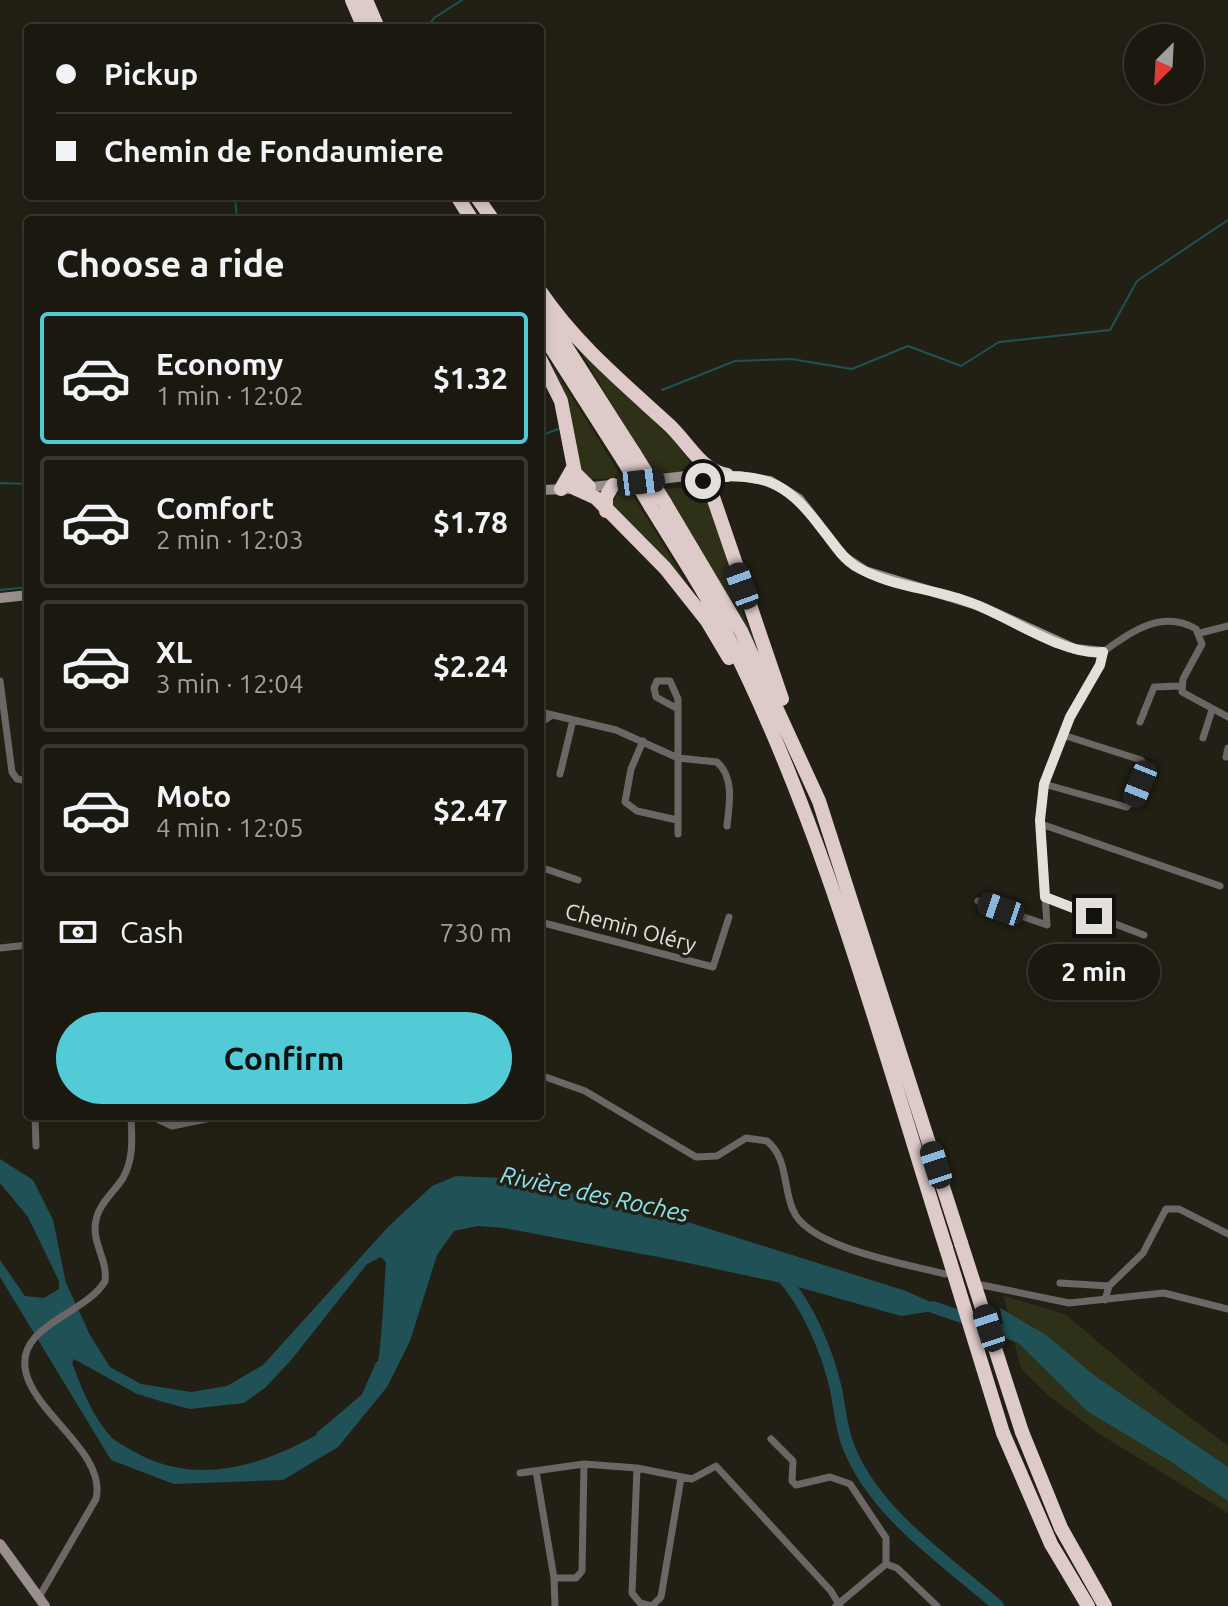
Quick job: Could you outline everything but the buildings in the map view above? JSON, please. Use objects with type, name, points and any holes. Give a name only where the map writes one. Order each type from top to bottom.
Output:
[{"type":"highway","points":[[352,0],[362,24]]},
{"type":"highway","points":[[366,0],[376,24]]},
{"type":"highway","points":[[544,297],[601,367],[685,442],[708,468],[727,475],[716,485],[714,500]]},
{"type":"highway","points":[[544,313],[628,457],[741,631],[819,801]]},
{"type":"highway","points":[[544,336],[628,457]]},
{"type":"highway","points":[[544,367],[561,401],[575,488]]},
{"type":"highway","points":[[685,442],[694,460],[690,476],[709,487],[819,801],[1022,1432],[1061,1528],[1105,1606]]},
{"type":"highway","points":[[573,468],[580,482],[575,488]]},
{"type":"highway","points":[[606,511],[606,497],[613,485]]},
{"type":"highway","points":[[575,488],[589,494],[665,568],[707,621],[787,768]]},
{"type":"highway","points":[[658,505],[727,634],[787,768],[828,878],[1003,1433],[1051,1544],[1088,1606]]},
{"type":"street","points":[[544,490],[690,476],[727,475],[762,479],[787,489],[799,499],[844,557],[865,571],[966,601],[1075,649],[1103,652]]},
{"type":"street","points":[[0,598],[24,595]]},
{"type":"street","points":[[978,901],[1047,925],[1041,824],[1044,784],[1063,735],[1100,665],[1103,652],[1126,634],[1151,624],[1182,622],[1200,633],[1228,626]]},
{"type":"street","points":[[1181,686],[1200,650],[1200,633]]},
{"type":"street","points":[[0,681],[12,772],[17,779],[24,780]]},
{"type":"street","points":[[1181,686],[1186,697],[1228,717]]},
{"type":"street","points":[[1140,722],[1154,687],[1181,686]]},
{"type":"street","points":[[678,709],[678,834]]},
{"type":"street","points":[[1203,738],[1212,710]]},
{"type":"street","points":[[544,713],[643,741],[678,758],[710,761],[721,766],[730,793],[727,826]]},
{"type":"street","points":[[544,720],[552,715]]},
{"type":"street","points":[[560,774],[573,720]]},
{"type":"street","points":[[1044,784],[1126,807],[1133,801],[1146,767],[1141,760],[1063,735]]},
{"type":"street","points":[[643,741],[631,769],[625,802],[637,811],[677,820]]},
{"type":"street","points":[[1041,824],[1220,886]]},
{"type":"street","points":[[544,868],[578,880]]},
{"type":"street","points":[[1045,897],[1144,935]]},
{"type":"street","name":"Chemin Oléry","points":[[544,923],[713,967],[729,917]]},
{"type":"street","points":[[0,948],[24,945]]},
{"type":"street","points":[[544,1076],[585,1091],[696,1157],[717,1156],[746,1138],[767,1141],[782,1162],[793,1212],[808,1231],[832,1242],[945,1274]]},
{"type":"street","points":[[35,1120],[36,1146]]},
{"type":"street","points":[[0,1544],[4,1554],[42,1602],[96,1499],[99,1487],[94,1470],[35,1392],[26,1372],[27,1359],[36,1335],[81,1306],[105,1281],[106,1264],[97,1249],[95,1224],[98,1211],[129,1163],[131,1120]]},
{"type":"street","points":[[159,1120],[172,1126],[201,1120]]},
{"type":"street","points":[[1105,1300],[1109,1286],[1143,1253],[1166,1209],[1179,1209],[1228,1234]]},
{"type":"street","points":[[1060,1283],[1109,1286]]},
{"type":"street","points":[[982,1285],[1069,1303],[1164,1293],[1228,1309]]},
{"type":"street","points":[[520,1473],[584,1464],[637,1468],[681,1478],[696,1478],[712,1466],[720,1468],[839,1605],[886,1564],[886,1538],[855,1489],[830,1477],[796,1485],[792,1481],[793,1461],[771,1439]]},
{"type":"street","points":[[554,1578],[576,1578],[582,1571],[584,1464]]},
{"type":"street","points":[[637,1468],[632,1593],[640,1603],[656,1605],[661,1597],[681,1478]]},
{"type":"street","points":[[536,1471],[554,1578],[555,1606]]},
{"type":"street","points":[[886,1564],[897,1568],[937,1606]]},
{"type":"green space","points":[[580,351],[659,426],[690,463],[679,472],[655,476]]},
{"type":"green space","points":[[544,352],[623,479],[585,479],[581,475]]},
{"type":"green space","points":[[700,487],[706,492],[744,616],[756,642],[753,644],[663,489]]},
{"type":"green space","points":[[629,489],[699,603],[611,503],[619,492]]},
{"type":"green space","points":[[1004,1296],[1065,1314],[1161,1395],[1228,1446],[1228,1513],[1101,1435],[1049,1396],[1021,1369]]},
{"type":"water","points":[[0,1159],[33,1180],[53,1220],[66,1283],[90,1335],[110,1367],[141,1384],[191,1392],[227,1386],[263,1365],[388,1227],[432,1186],[456,1176],[500,1178],[637,1206],[906,1291],[946,1309],[901,1316],[791,1285],[674,1260],[504,1228],[478,1226],[454,1231],[437,1255],[410,1341],[387,1387],[338,1447],[283,1480],[174,1484],[111,1460],[0,1277],[0,1260],[25,1296],[44,1298],[59,1289],[59,1281],[28,1217],[0,1183]],"holes":[[[381,1257],[386,1262],[380,1347],[375,1379],[366,1399],[341,1422],[259,1461],[217,1470],[196,1470],[154,1461],[133,1451],[112,1438],[99,1422],[72,1363],[74,1359],[137,1394],[190,1409],[244,1403],[266,1387],[292,1359],[367,1264]]]},
{"type":"water","points":[[1000,1308],[1046,1335],[1095,1376],[1228,1467],[1228,1501],[1170,1461],[1087,1411],[1004,1329]]},
{"type":"waterway","points":[[430,24],[462,0]]},
{"type":"waterway","points":[[235,200],[237,216]]},
{"type":"waterway","points":[[662,390],[735,361],[791,359],[852,369],[908,346],[961,366],[999,342],[1110,330],[1137,281],[1228,220]]},
{"type":"waterway","points":[[544,434],[558,429]]},
{"type":"waterway","points":[[0,483],[24,484]]},
{"type":"waterway","points":[[0,590],[24,587]]},
{"type":"waterway","points":[[780,1274],[799,1299],[821,1343],[836,1389],[846,1441],[861,1472],[876,1494],[914,1535],[998,1606]]},
{"type":"waterway","name":"Rivière des Roches","points":[[933,1307],[1017,1336]]},
{"type":"waterway","points":[[322,1436],[367,1398],[381,1366]]},
{"type":"route","points":[[703,481],[695,476],[739,476],[770,481],[799,499],[844,557],[855,566],[891,581],[980,606],[1075,649],[1103,652],[1100,665],[1070,717],[1048,770],[1040,820],[1045,897],[1094,916]]}]
